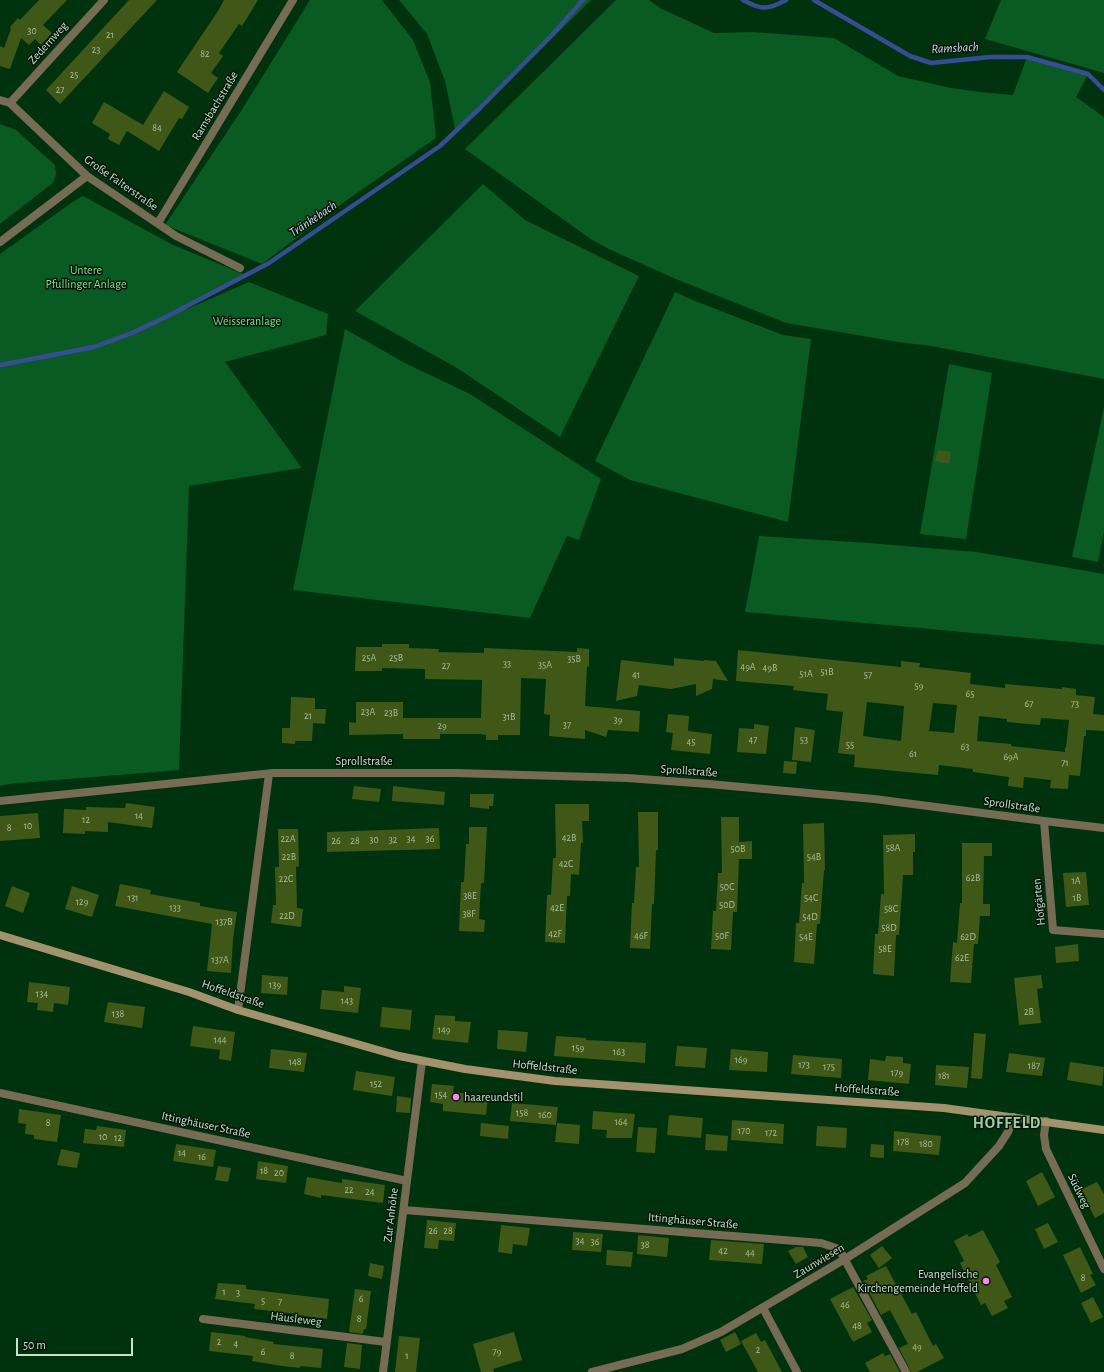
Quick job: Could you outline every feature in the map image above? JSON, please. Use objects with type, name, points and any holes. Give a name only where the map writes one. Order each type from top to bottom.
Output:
[{"type":"street","name":"Zedernweg","points":[[10,103],[104,0]]},
{"type":"street","name":"Ramsbachstraße","points":[[158,223],[293,0]]},
{"type":"street","name":"Große Falterstraße","points":[[0,100],[10,103],[87,176],[176,236],[240,268]]},
{"type":"street","points":[[0,242],[87,176]]},
{"type":"street","name":"Sprollstraße","points":[[0,801],[269,774],[449,773],[627,778],[874,799],[1044,822],[1104,828]]},
{"type":"street","points":[[238,1010],[269,774]]},
{"type":"street","name":"Hofgärten","points":[[1044,822],[1053,930],[1104,934]]},
{"type":"street","name":"Hoffeldstraße","points":[[0,935],[189,992],[238,1010],[400,1056],[465,1070],[555,1081],[944,1108],[1104,1130]]},
{"type":"street","name":"Zur Anhöhe","points":[[383,1372],[422,1061]]},
{"type":"street","name":"Ittinghäuser Straße","points":[[0,1093],[407,1181]]},
{"type":"street","name":"Zaunwiesen","points":[[598,1371],[682,1349],[721,1332],[845,1259],[965,1183],[1000,1146],[1014,1117]]},
{"type":"street","name":"Südweg","points":[[1046,1121],[1044,1135],[1046,1149],[1104,1269]]},
{"type":"street","name":"Ittinghäuser Straße","points":[[404,1210],[821,1243],[839,1249],[906,1372]]},
{"type":"street","points":[[763,1308],[797,1372]]},
{"type":"street","name":"Häusleweg","points":[[203,1319],[386,1342]]},
{"type":"green space","points":[[310,0],[382,0],[413,40],[430,82],[436,138],[347,200],[262,264],[165,225],[241,111]]},
{"type":"green space","points":[[399,0],[591,0],[456,133],[445,81],[427,34]]},
{"type":"green space","points":[[616,0],[649,0],[660,8],[714,33],[753,32],[834,38],[898,76],[951,88],[1013,95],[1027,57],[1088,74],[1076,97],[1104,117],[1104,379],[931,346],[898,342],[786,323],[678,280],[592,240],[465,149]]},
{"type":"green space","points":[[1001,0],[1104,0],[1104,73],[985,39]]},
{"type":"green space","points":[[0,124],[16,130],[55,165],[56,174],[53,183],[0,224]]},
{"type":"green space","points":[[483,184],[525,220],[639,276],[560,437],[457,368],[355,311]]},
{"type":"green space","points":[[83,196],[173,245],[246,275],[186,307],[187,309],[249,282],[328,314],[326,335],[225,362],[302,468],[189,486],[179,770],[0,786],[0,254]]},
{"type":"green space","points":[[675,292],[783,335],[811,339],[788,522],[630,480],[595,461]]},
{"type":"green space","points":[[345,329],[405,363],[470,394],[601,479],[579,540],[567,536],[530,618],[293,590]]},
{"type":"green space","points":[[949,364],[992,373],[966,539],[920,534]]},
{"type":"green space","points":[[1104,407],[1104,532],[1098,562],[1072,557]]},
{"type":"green space","points":[[759,536],[977,552],[1104,574],[1104,645],[745,612]]},
{"type":"building","points":[[39,0],[67,0],[43,25],[52,33],[41,45],[35,39],[29,45],[21,38],[10,69],[0,66],[0,46],[4,48],[11,29],[10,27],[18,18],[20,20]]},
{"type":"building","points":[[129,0],[157,0],[60,104],[46,90]]},
{"type":"building","points":[[224,0],[258,0],[242,26],[239,24],[219,53],[223,56],[211,73],[218,78],[208,93],[177,72]]},
{"type":"building","points":[[164,91],[189,107],[182,119],[179,118],[159,151],[127,131],[119,145],[108,139],[110,134],[92,123],[104,102],[143,125]]},
{"type":"building","points":[[938,450],[951,452],[949,464],[935,461]]},
{"type":"building","points":[[382,644],[409,644],[409,648],[439,649],[438,652],[484,653],[484,648],[577,652],[577,648],[589,649],[589,667],[587,666],[585,706],[640,711],[639,732],[608,730],[606,737],[585,730],[585,739],[549,736],[550,715],[544,714],[546,679],[521,678],[520,735],[498,735],[498,740],[486,740],[486,735],[481,734],[440,734],[440,739],[403,739],[403,734],[349,735],[349,722],[356,723],[356,702],[403,702],[403,718],[481,718],[482,680],[425,679],[425,669],[382,668],[382,671],[355,671],[356,647],[382,647]]},
{"type":"building","points":[[738,650],[901,667],[901,661],[920,663],[919,667],[971,673],[970,684],[1005,688],[1005,684],[1076,689],[1076,695],[1095,697],[1093,714],[1104,715],[1104,731],[1086,730],[1086,736],[1084,736],[1080,776],[1069,775],[1068,789],[1050,788],[1051,780],[1024,777],[1023,788],[1008,786],[1009,777],[973,772],[973,769],[939,765],[938,775],[854,767],[855,755],[838,753],[843,712],[826,710],[828,694],[793,690],[794,686],[736,681]],"holes":[[[867,702],[904,706],[901,741],[863,736]],[[933,703],[957,705],[954,733],[929,731]],[[979,716],[1007,719],[1007,722],[1040,725],[1041,718],[1069,720],[1065,752],[1011,746],[1011,744],[977,741]]]},
{"type":"building","points":[[674,658],[716,661],[728,681],[713,679],[712,689],[696,696],[696,684],[671,689],[639,685],[637,696],[616,701],[621,660],[674,666]]},
{"type":"building","points":[[291,697],[315,698],[315,709],[326,709],[325,724],[313,723],[312,741],[295,741],[295,744],[282,743],[282,728],[290,728]]},
{"type":"building","points":[[668,714],[689,716],[688,731],[712,734],[710,754],[671,750],[673,733],[666,732]]},
{"type":"building","points":[[754,724],[769,726],[766,754],[737,752],[739,728],[754,729]]},
{"type":"building","points":[[795,727],[815,730],[811,762],[792,760]]},
{"type":"building","points":[[784,761],[797,762],[796,774],[783,773]]},
{"type":"building","points":[[354,786],[381,789],[379,802],[352,799]]},
{"type":"building","points":[[393,786],[445,792],[444,805],[392,801]]},
{"type":"building","points":[[470,794],[494,794],[493,806],[489,806],[489,809],[470,807]]},
{"type":"building","points":[[126,803],[155,807],[152,828],[108,822],[108,832],[85,831],[85,834],[63,833],[64,809],[86,810],[86,807],[125,808]]},
{"type":"building","points":[[555,804],[589,804],[589,821],[582,821],[583,843],[581,843],[579,875],[571,874],[570,896],[567,896],[565,943],[545,942],[547,895],[551,895],[553,858],[556,858]]},
{"type":"building","points":[[638,812],[658,812],[658,850],[656,850],[654,904],[652,904],[650,949],[630,948],[632,903],[634,903],[636,867],[639,867]]},
{"type":"building","points":[[38,813],[40,838],[0,841],[0,816]]},
{"type":"building","points":[[721,817],[739,817],[739,842],[752,841],[752,859],[739,859],[737,912],[733,912],[731,950],[711,949],[713,911],[716,911],[718,873],[722,873]]},
{"type":"building","points":[[824,823],[825,870],[820,924],[817,924],[814,964],[794,962],[796,923],[799,923],[802,883],[804,883],[803,824]]},
{"type":"building","points":[[469,827],[487,827],[484,883],[481,883],[479,919],[485,920],[484,932],[459,931],[461,882],[464,882],[466,844],[469,844]]},
{"type":"building","points":[[439,828],[440,849],[327,852],[327,832]]},
{"type":"building","points":[[278,829],[298,829],[299,866],[296,867],[297,908],[303,909],[301,927],[271,923],[273,905],[276,905],[275,867],[279,867]]},
{"type":"building","points":[[915,834],[913,875],[903,875],[899,935],[896,935],[894,976],[873,974],[875,934],[878,934],[881,894],[884,894],[883,835]]},
{"type":"building","points":[[962,843],[992,843],[992,856],[984,856],[983,904],[990,904],[990,916],[980,916],[978,944],[974,944],[971,983],[950,982],[953,942],[957,943],[960,903],[962,903]]},
{"type":"building","points":[[1086,872],[1089,905],[1066,907],[1063,873]]},
{"type":"building","points":[[120,884],[151,890],[150,894],[200,903],[200,906],[237,912],[233,939],[231,973],[207,971],[212,924],[115,906]]},
{"type":"building","points":[[12,886],[30,893],[23,913],[5,906]]},
{"type":"building","points":[[72,886],[99,895],[92,917],[65,909]]},
{"type":"building","points":[[1078,944],[1079,961],[1056,963],[1055,947]]},
{"type":"building","points":[[262,975],[288,977],[287,995],[261,993]]},
{"type":"building","points":[[1041,975],[1043,988],[1037,989],[1041,1023],[1019,1025],[1014,978]]},
{"type":"building","points":[[29,982],[70,987],[68,1005],[54,1003],[53,1012],[37,1010],[38,1003],[27,1002]]},
{"type":"building","points":[[344,986],[361,988],[358,1013],[320,1009],[322,990],[344,992]]},
{"type":"building","points":[[108,1002],[145,1007],[142,1028],[104,1022]]},
{"type":"building","points":[[382,1007],[412,1010],[410,1030],[380,1027]]},
{"type":"building","points":[[435,1015],[455,1016],[455,1021],[471,1022],[468,1043],[432,1039]]},
{"type":"building","points":[[193,1026],[235,1032],[231,1061],[219,1059],[220,1050],[190,1046]]},
{"type":"building","points":[[498,1030],[528,1032],[526,1052],[497,1049]]},
{"type":"building","points":[[974,1033],[986,1034],[982,1079],[971,1078]]},
{"type":"building","points":[[556,1036],[586,1038],[586,1040],[646,1043],[645,1063],[554,1056]]},
{"type":"building","points":[[677,1046],[707,1048],[705,1068],[675,1066]]},
{"type":"building","points":[[271,1049],[307,1053],[304,1072],[269,1068]]},
{"type":"building","points":[[731,1049],[768,1052],[767,1072],[729,1070]]},
{"type":"building","points":[[1009,1053],[1045,1058],[1042,1076],[1006,1072]]},
{"type":"building","points":[[793,1055],[842,1059],[841,1078],[791,1074]]},
{"type":"building","points":[[886,1056],[903,1057],[903,1063],[911,1064],[909,1084],[868,1080],[870,1059],[885,1061]]},
{"type":"building","points":[[1070,1062],[1104,1067],[1102,1086],[1067,1080]]},
{"type":"building","points":[[936,1065],[969,1067],[967,1088],[935,1085]]},
{"type":"building","points":[[356,1071],[395,1077],[392,1096],[353,1090]]},
{"type":"building","points":[[432,1084],[454,1086],[453,1092],[488,1096],[486,1115],[443,1111],[443,1104],[430,1102]]},
{"type":"building","points":[[397,1096],[411,1098],[410,1113],[396,1112]]},
{"type":"building","points":[[512,1103],[558,1107],[556,1125],[510,1121]]},
{"type":"building","points":[[19,1109],[61,1115],[57,1142],[34,1139],[34,1135],[25,1134],[26,1124],[18,1123]]},
{"type":"building","points":[[593,1111],[635,1114],[632,1138],[606,1138],[607,1130],[592,1129]]},
{"type":"building","points":[[669,1115],[703,1118],[701,1138],[667,1135]]},
{"type":"building","points":[[732,1120],[784,1124],[783,1144],[731,1140]]},
{"type":"building","points":[[481,1123],[509,1126],[508,1139],[480,1136]]},
{"type":"building","points":[[557,1123],[580,1125],[579,1144],[555,1142]]},
{"type":"building","points":[[97,1126],[126,1130],[124,1147],[83,1143],[85,1129],[96,1130]]},
{"type":"building","points":[[817,1126],[847,1128],[846,1148],[816,1146]]},
{"type":"building","points":[[638,1127],[657,1128],[655,1153],[636,1152]]},
{"type":"building","points":[[894,1131],[941,1136],[939,1155],[893,1151]]},
{"type":"building","points":[[706,1134],[728,1136],[727,1151],[705,1150]]},
{"type":"building","points":[[176,1144],[216,1150],[213,1167],[173,1161]]},
{"type":"building","points":[[871,1144],[884,1145],[884,1158],[870,1157]]},
{"type":"building","points":[[61,1149],[80,1153],[77,1168],[57,1165]]},
{"type":"building","points":[[258,1161],[288,1166],[286,1183],[256,1179]]},
{"type":"building","points":[[218,1166],[231,1168],[228,1182],[215,1180]]},
{"type":"building","points":[[1042,1172],[1055,1197],[1038,1206],[1026,1181]]},
{"type":"building","points":[[307,1177],[342,1183],[342,1179],[385,1185],[383,1203],[321,1195],[321,1198],[304,1194]]},
{"type":"building","points":[[1097,1182],[1104,1194],[1104,1213],[1095,1218],[1080,1190]]},
{"type":"building","points":[[427,1220],[456,1223],[454,1241],[439,1240],[438,1249],[424,1248]]},
{"type":"building","points":[[1048,1223],[1058,1242],[1044,1249],[1035,1229]]},
{"type":"building","points":[[501,1225],[530,1228],[527,1246],[513,1244],[512,1254],[498,1252]]},
{"type":"building","name":"Evangelische Kirchengemeinde Hoffeld","points":[[983,1230],[1000,1262],[996,1265],[1012,1297],[1004,1301],[1008,1308],[992,1316],[985,1303],[981,1305],[960,1263],[964,1261],[954,1241],[967,1234],[969,1237]]},
{"type":"building","points":[[573,1232],[603,1234],[601,1252],[572,1250]]},
{"type":"building","points":[[638,1235],[669,1238],[667,1257],[637,1254]]},
{"type":"building","points":[[711,1240],[764,1244],[762,1264],[709,1260]]},
{"type":"building","points":[[882,1246],[892,1258],[879,1268],[870,1255]]},
{"type":"building","points":[[796,1247],[803,1247],[808,1257],[796,1264],[788,1251]]},
{"type":"building","points":[[1080,1247],[1093,1274],[1090,1275],[1096,1285],[1081,1293],[1063,1255]]},
{"type":"building","points":[[607,1250],[633,1252],[631,1267],[606,1265]]},
{"type":"building","points":[[370,1263],[384,1266],[382,1279],[368,1276]]},
{"type":"building","points":[[886,1266],[912,1314],[916,1312],[933,1346],[936,1344],[944,1358],[917,1372],[911,1372],[899,1348],[908,1344],[890,1310],[881,1315],[863,1281],[868,1279],[866,1276]]},
{"type":"building","points":[[218,1283],[246,1285],[246,1289],[329,1299],[327,1319],[254,1309],[255,1304],[215,1299]]},
{"type":"building","points":[[853,1287],[872,1320],[867,1323],[872,1332],[853,1342],[830,1299]]},
{"type":"building","points":[[355,1289],[371,1291],[366,1329],[364,1329],[363,1334],[349,1332]]},
{"type":"building","points":[[1093,1297],[1103,1317],[1091,1323],[1081,1303]]},
{"type":"building","points":[[211,1332],[245,1336],[274,1342],[273,1344],[323,1349],[321,1368],[282,1366],[252,1361],[253,1356],[209,1351]]},
{"type":"building","points":[[514,1332],[522,1360],[493,1369],[494,1372],[481,1372],[473,1344]]},
{"type":"building","points":[[735,1332],[741,1344],[726,1352],[720,1340]]},
{"type":"building","points":[[756,1333],[761,1342],[765,1340],[782,1372],[758,1372],[741,1341]]},
{"type":"building","points":[[399,1336],[420,1338],[416,1372],[395,1372]]},
{"type":"building","points":[[347,1343],[362,1345],[360,1369],[344,1367]]},
{"type":"building","points":[[883,1353],[885,1356],[890,1354],[900,1372],[870,1372],[865,1363]]},
{"type":"waterway","name":"Tränkebach","points":[[0,365],[94,347],[132,333],[170,315],[269,263],[440,146],[552,35],[583,0]]},
{"type":"waterway","name":"Ramsbach","points":[[743,0],[755,6],[764,8],[774,6],[786,0]]},
{"type":"waterway","name":"Ramsbach","points":[[814,0],[910,56],[931,63],[990,57],[1027,57],[1088,74],[1104,90]]},
{"type":"place","name":"haareundstil","points":[[456,1097]]},
{"type":"place","name":"Evangelische Kirchengemeinde Hoffeld","points":[[986,1281]]},
{"type":"district","name":"HOFFELD","points":[[1007,1123]]},
{"type":"park label","name":"Untere Pfullinger Anlage","points":[[86,277]]},
{"type":"park label","name":"Weisseranlage","points":[[247,321]]}]
